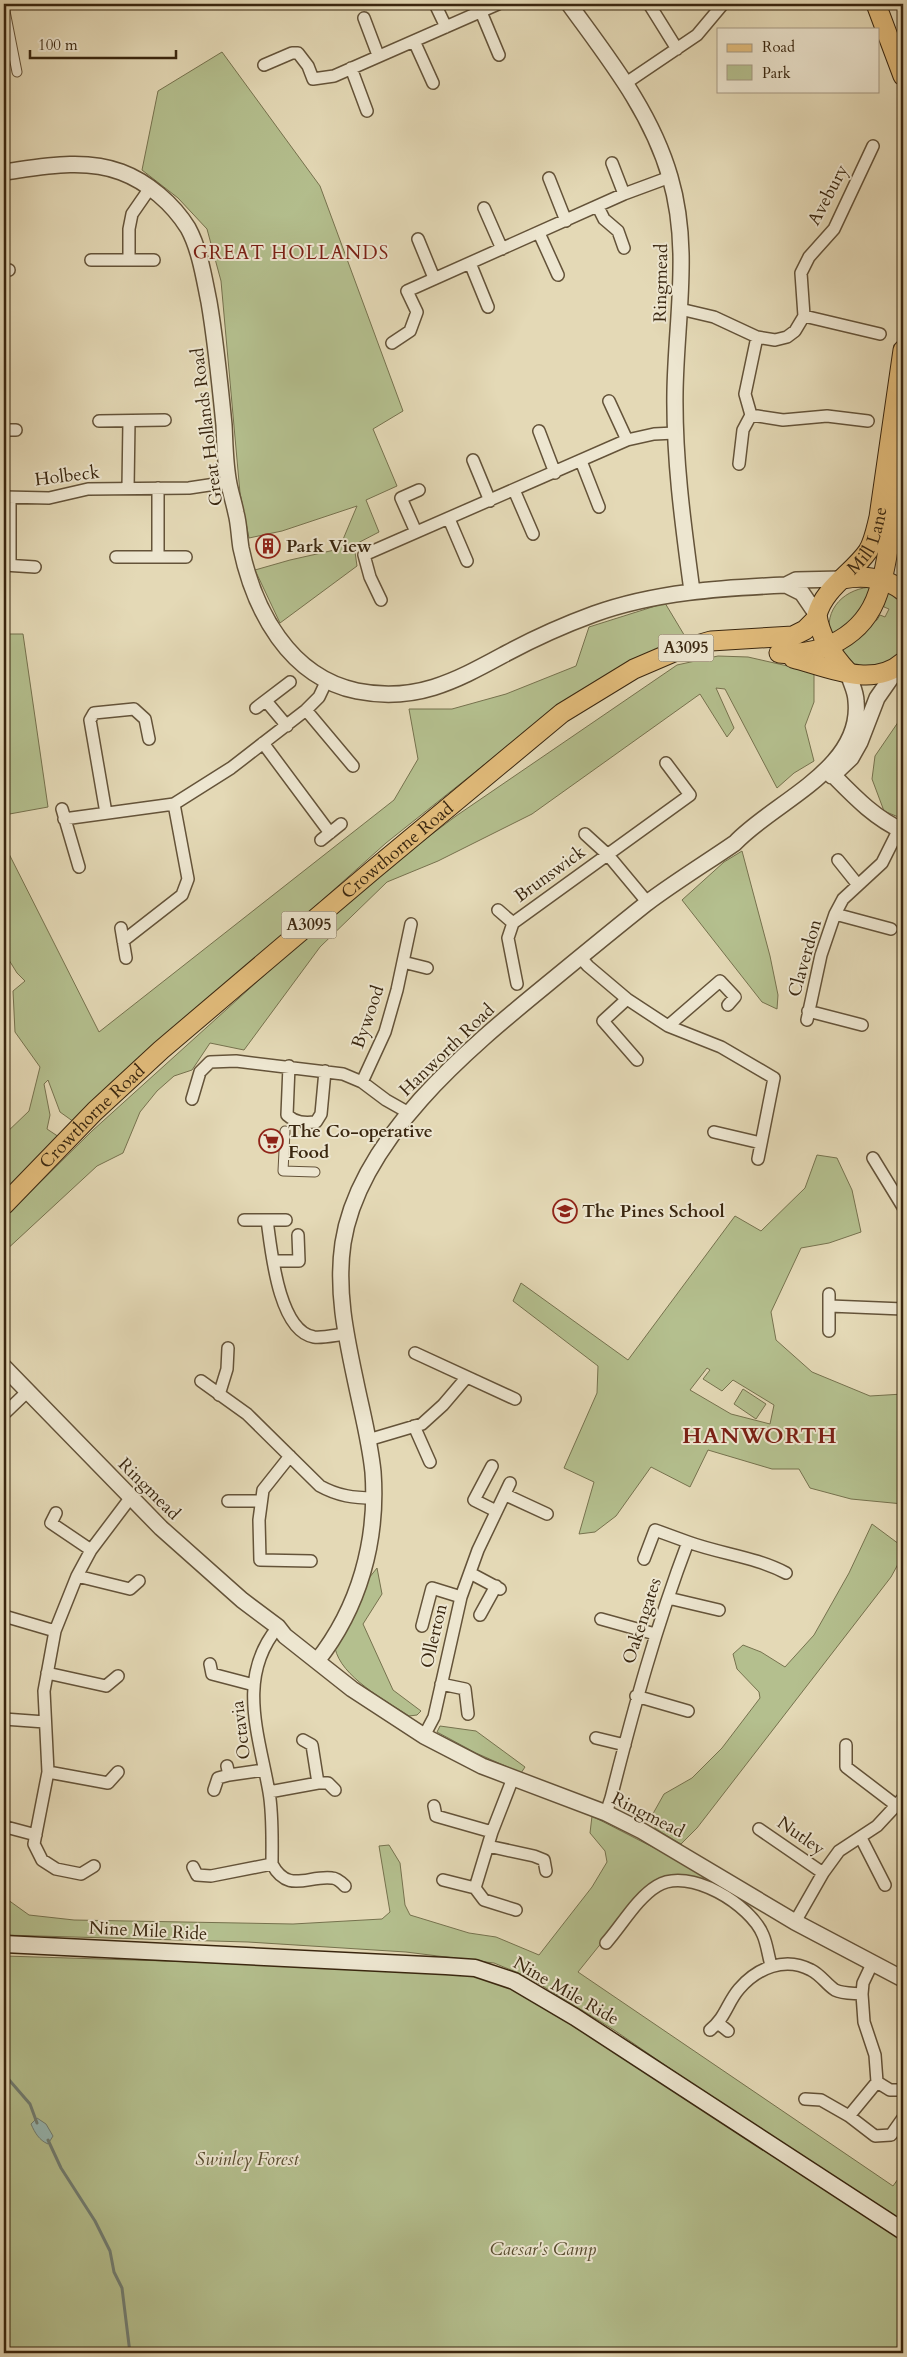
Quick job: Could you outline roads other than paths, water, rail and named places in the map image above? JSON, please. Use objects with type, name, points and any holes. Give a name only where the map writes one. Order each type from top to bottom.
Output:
[{"type":"main road","points":[[876,4],[903,76]]},
{"type":"main road","points":[[889,4],[903,36]]},
{"type":"main road","name":"Mill Lane","points":[[817,616],[824,599],[868,551],[874,536],[903,350]]},
{"type":"main road","name":"Mill Lane","points":[[881,580],[889,544],[903,440]]},
{"type":"main road","name":"Mill Lane","points":[[889,544],[903,590]]},
{"type":"main road","points":[[843,579],[881,580],[903,590]]},
{"type":"main road","name":"A3095","points":[[829,647],[846,636],[863,620],[875,600],[881,580]]},
{"type":"main road","points":[[817,616],[829,647],[848,672]]},
{"type":"main road","name":"Crowthorne Road","points":[[4,1205],[95,1111],[161,1050],[562,713],[616,679],[653,660],[706,642],[793,636],[805,630],[817,616]]},
{"type":"main road","name":"Crowthorne Road","points":[[740,640],[848,672],[875,675],[886,672],[902,663]]},
{"type":"main road","name":"Crowthorne Road","points":[[779,653],[803,654],[829,647]]},
{"type":"main road","name":"Nine Mile Ride","points":[[4,1944],[446,1966],[475,1968],[495,1973],[514,1981],[575,2017],[903,2231]]},
{"type":"street","points":[[435,4],[446,27]]},
{"type":"street","points":[[264,65],[292,53],[298,53],[308,66],[313,79],[334,76],[378,55],[498,4]]},
{"type":"street","name":"Ringmead","points":[[570,4],[626,83],[657,144],[670,176],[678,216],[683,261],[676,373],[675,432],[678,488],[692,592]]},
{"type":"street","points":[[649,4],[678,50]]},
{"type":"street","points":[[626,83],[678,50],[697,35],[723,4]]},
{"type":"street","points":[[4,6],[17,72]]},
{"type":"street","points":[[481,12],[499,55]]},
{"type":"street","points":[[364,18],[378,55]]},
{"type":"street","points":[[414,41],[433,83]]},
{"type":"street","points":[[351,68],[367,111]]},
{"type":"street","name":"Avebury","points":[[804,316],[801,273],[809,257],[834,229],[873,146]]},
{"type":"street","points":[[612,163],[624,194]]},
{"type":"street","name":"Great Hollands Road","points":[[4,172],[64,166],[94,166],[121,172],[150,188],[167,202],[188,229],[200,261],[215,334],[229,482],[248,577],[265,619],[282,644],[303,664],[327,680],[355,691],[388,695],[408,694],[432,689],[458,680],[549,632],[594,614],[631,603],[692,592],[786,585],[796,580],[843,579]]},
{"type":"street","points":[[392,343],[410,332],[417,312],[407,291],[624,194],[670,176]]},
{"type":"street","points":[[549,178],[566,221]]},
{"type":"street","points":[[129,260],[129,229],[132,214],[150,188]]},
{"type":"street","points":[[598,207],[604,219],[618,232],[624,248]]},
{"type":"street","points":[[484,208],[502,249]]},
{"type":"street","points":[[539,233],[558,275]]},
{"type":"street","points":[[418,239],[434,278]]},
{"type":"street","points":[[91,260],[154,260]]},
{"type":"street","points":[[470,263],[488,308]]},
{"type":"street","points":[[680,310],[714,317],[758,337],[775,340],[786,337],[796,331],[804,316],[880,334]]},
{"type":"street","points":[[738,464],[743,430],[750,415],[746,394],[758,337]]},
{"type":"street","points":[[609,400],[627,440]]},
{"type":"street","points":[[750,415],[783,420],[827,416],[868,421]]},
{"type":"street","points":[[99,421],[164,420]]},
{"type":"street","points":[[128,488],[129,421]]},
{"type":"street","points":[[4,430],[16,430]]},
{"type":"street","points":[[540,431],[555,473]]},
{"type":"street","points":[[381,600],[364,555],[627,440],[675,432]]},
{"type":"street","points":[[473,460],[490,501]]},
{"type":"street","points":[[581,461],[599,507]]},
{"type":"street","name":"Holbeck","points":[[35,567],[7,565],[7,498],[49,498],[88,489],[189,488],[229,482]]},
{"type":"street","points":[[158,488],[158,557]]},
{"type":"street","points":[[416,532],[401,498],[419,490]]},
{"type":"street","points":[[514,490],[533,534]]},
{"type":"street","points":[[448,519],[466,561]]},
{"type":"street","points":[[116,557],[186,556]]},
{"type":"street","points":[[786,585],[802,593],[817,616]]},
{"type":"street","name":"Hanworth Road","points":[[320,1658],[340,1630],[357,1595],[372,1526],[374,1498],[368,1440],[345,1334],[340,1283],[346,1230],[371,1166],[409,1113],[488,1033],[648,903],[735,843],[745,832],[851,758],[860,742],[877,698],[902,663]]},
{"type":"street","name":"Hanworth Road","points":[[830,772],[851,734],[855,719],[856,700],[848,672]]},
{"type":"street","points":[[79,867],[63,814],[106,813],[174,804],[232,768],[287,726],[319,697],[327,680]]},
{"type":"street","points":[[256,708],[290,682]]},
{"type":"street","points":[[266,701],[287,726]]},
{"type":"street","points":[[106,813],[90,720],[94,713],[134,709],[145,719],[149,739]]},
{"type":"street","points":[[306,710],[350,763],[357,752]]},
{"type":"street","points":[[263,743],[326,837],[341,824]]},
{"type":"street","points":[[850,794],[847,782],[851,758]]},
{"type":"street","name":"Brunswick","points":[[517,984],[508,938],[513,923],[690,795],[666,763]]},
{"type":"street","points":[[830,772],[850,794],[871,811],[901,830]]},
{"type":"street","points":[[123,941],[182,895],[188,879],[174,804]]},
{"type":"street","name":"Claverdon","points":[[862,1024],[807,1015],[822,955],[835,914],[843,899],[882,863],[901,830]]},
{"type":"street","name":"Brunswick","points":[[585,834],[608,854],[648,903]]},
{"type":"street","points":[[838,860],[858,885]]},
{"type":"street","name":"Brunswick","points":[[498,910],[513,923]]},
{"type":"street","name":"Claverdon","points":[[835,914],[891,929]]},
{"type":"street","name":"Bywood","points":[[362,1082],[385,1032],[411,924]]},
{"type":"street","points":[[121,928],[126,958]]},
{"type":"street","points":[[580,957],[627,999],[668,1026],[721,1047],[778,1080],[758,1159]]},
{"type":"street","points":[[403,962],[427,968]]},
{"type":"street","points":[[668,1026],[720,981],[735,997],[728,1005]]},
{"type":"street","points":[[627,999],[603,1021],[637,1060]]},
{"type":"street","points":[[192,1099],[200,1072],[210,1062],[236,1061],[343,1074],[362,1082],[386,1100],[409,1113]]},
{"type":"street","points":[[289,1066],[287,1115],[293,1120],[306,1123],[316,1122],[321,1114],[325,1071]]},
{"type":"street","points":[[285,1131],[283,1171],[315,1172]]},
{"type":"street","points":[[714,1132],[761,1143]]},
{"type":"street","points":[[872,1158],[900,1209]]},
{"type":"street","points":[[244,1220],[286,1220]]},
{"type":"street","points":[[267,1220],[272,1260],[280,1293],[294,1323],[314,1337],[345,1334]]},
{"type":"street","points":[[272,1260],[299,1261],[298,1235]]},
{"type":"street","points":[[829,1331],[830,1294]]},
{"type":"street","points":[[830,1306],[903,1309]]},
{"type":"street","points":[[218,1395],[227,1369],[228,1348]]},
{"type":"street","points":[[415,1353],[515,1399]]},
{"type":"street","name":"Ringmead","points":[[4,1367],[161,1528],[242,1600],[278,1627],[285,1636],[320,1658],[352,1689],[369,1698],[424,1736],[482,1766],[606,1812],[686,1855],[795,1922],[903,1979]]},
{"type":"street","points":[[368,1440],[422,1424],[443,1405],[466,1378]]},
{"type":"street","points":[[201,1381],[247,1414],[308,1476],[334,1494],[356,1498],[374,1498]]},
{"type":"street","points":[[4,1414],[28,1391]]},
{"type":"street","points":[[414,1426],[430,1462]]},
{"type":"street","points":[[290,1456],[263,1490],[261,1501],[260,1560],[311,1561]]},
{"type":"street","points":[[492,1466],[474,1500],[496,1511]]},
{"type":"street","name":"Ollerton","points":[[424,1736],[434,1717],[461,1597],[496,1511],[510,1483]]},
{"type":"street","points":[[506,1494],[547,1514]]},
{"type":"street","points":[[94,1866],[81,1874],[56,1869],[42,1860],[34,1844],[48,1772],[44,1691],[54,1631],[77,1576],[91,1550],[131,1497]]},
{"type":"street","points":[[228,1501],[261,1501]]},
{"type":"street","points":[[56,1513],[51,1522],[91,1550]]},
{"type":"street","points":[[644,1559],[655,1530],[726,1554],[766,1563],[786,1573]]},
{"type":"street","name":"Oakengates","points":[[606,1812],[612,1798],[636,1696],[655,1634],[688,1542]]},
{"type":"street","points":[[470,1574],[498,1587],[480,1615]]},
{"type":"street","points":[[77,1576],[130,1589],[139,1581]]},
{"type":"street","name":"Ollerton","points":[[422,1626],[426,1586],[461,1597]]},
{"type":"street","points":[[668,1598],[719,1610]]},
{"type":"street","points":[[4,1616],[54,1631]]},
{"type":"street","points":[[601,1619],[655,1634]]},
{"type":"street","name":"Octavia","points":[[272,1864],[270,1792],[256,1728],[254,1685],[263,1647],[278,1627]]},
{"type":"street","name":"Octavia","points":[[210,1664],[212,1674],[254,1685]]},
{"type":"street","points":[[47,1673],[106,1686],[118,1676]]},
{"type":"street","name":"Ollerton","points":[[441,1684],[465,1689],[468,1714]]},
{"type":"street","points":[[636,1696],[688,1710]]},
{"type":"street","points":[[4,1718],[45,1722]]},
{"type":"street","points":[[596,1738],[625,1745]]},
{"type":"street","points":[[303,1740],[312,1745],[318,1783]]},
{"type":"street","name":"Nutley","points":[[795,1922],[823,1872],[839,1851],[877,1826],[900,1802],[846,1767],[846,1745]]},
{"type":"street","name":"Octavia","points":[[214,1790],[218,1778],[228,1770],[264,1770]]},
{"type":"street","points":[[48,1772],[108,1783],[118,1772]]},
{"type":"street","points":[[476,1888],[492,1832],[513,1778]]},
{"type":"street","points":[[270,1792],[318,1783],[328,1783],[335,1790]]},
{"type":"street","points":[[434,1806],[436,1816],[492,1832]]},
{"type":"street","points":[[4,1824],[6,1827],[36,1835]]},
{"type":"street","name":"Nutley","points":[[760,1829],[823,1872]]},
{"type":"street","points":[[861,1838],[885,1885]]},
{"type":"street","points":[[488,1846],[544,1860],[546,1871]]},
{"type":"street","points":[[193,1866],[197,1875],[211,1876],[272,1864],[276,1872],[290,1882],[333,1877],[345,1886]]},
{"type":"street","points":[[443,1880],[476,1888],[484,1900],[498,1911],[516,1910]]},
{"type":"street","points":[[606,1943],[620,1935],[643,1898],[658,1885],[678,1880],[700,1882],[720,1893],[752,1921],[762,1934],[771,1965]]},
{"type":"street","points":[[728,2031],[714,2026],[738,1990],[752,1977],[771,1965],[790,1964],[805,1967],[819,1974],[835,1989],[862,1994]]},
{"type":"street","points":[[849,2116],[877,2082],[875,2055],[864,2022],[862,1994],[863,1983],[872,1964]]},
{"type":"street","points":[[877,2082],[890,2090],[903,2090]]},
{"type":"street","points":[[805,2099],[821,2100],[849,2116],[875,2136],[891,2135],[903,2118]]},
{"type":"water","points":[[37,2118],[46,2124],[53,2136],[48,2144],[38,2136],[31,2124]]},
{"type":"waterway","points":[[4,2074],[30,2104],[37,2123]]},
{"type":"waterway","points":[[48,2140],[61,2168],[95,2221],[110,2251],[114,2272],[122,2288],[130,2353]]},
{"type":"place","name":"Park View","points":[[268,546]]},
{"type":"place","name":"The Co-operative Food","points":[[271,1141]]},
{"type":"place","name":"The Pines School","points":[[565,1211]]},
{"type":"district","name":"GREAT HOLLANDS","points":[[291,253]]},
{"type":"district","name":"HANWORTH","points":[[760,1436]]},
{"type":"park label","name":"Swinley Forest","points":[[247,2159]]},
{"type":"park label","name":"Caesar's Camp","points":[[543,2249]]}]
